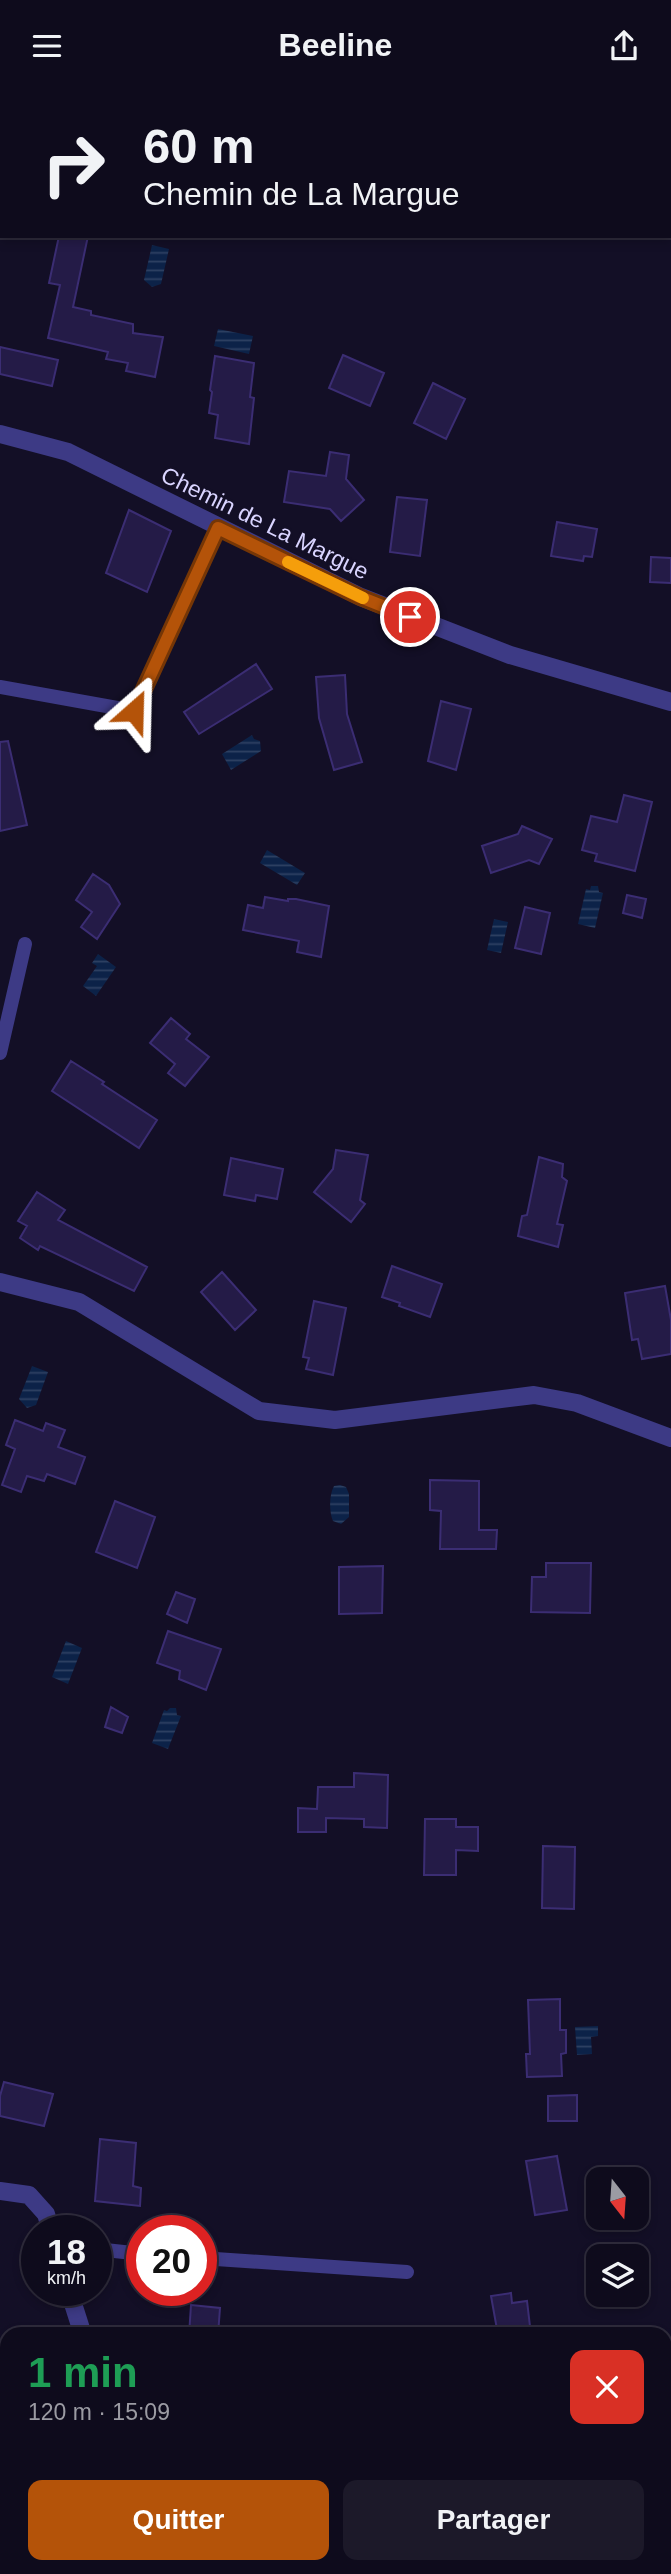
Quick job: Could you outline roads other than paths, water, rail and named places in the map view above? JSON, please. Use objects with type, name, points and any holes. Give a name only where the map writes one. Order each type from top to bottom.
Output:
[{"type":"street","name":"Chemin de La Margue","points":[[0,434],[68,452],[360,597],[498,650],[671,702]]},
{"type":"street","points":[[0,1282],[79,1302],[259,1411],[335,1420],[534,1395],[577,1403],[671,1438]]},
{"type":"street","points":[[0,2191],[29,2195],[46,2215]]},
{"type":"street","points":[[74,2306],[80,2327]]},
{"type":"lane","points":[[0,687],[134,711],[218,528]]},
{"type":"lane","points":[[0,1053],[24,944]]},
{"type":"lane","points":[[217,2259],[407,2272]]},
{"type":"water","points":[[152,245],[169,249],[161,284],[152,287],[144,280]]},
{"type":"water","points":[[218,329],[253,336],[249,354],[214,346]]},
{"type":"water","points":[[252,735],[260,741],[261,751],[231,770],[222,754]]},
{"type":"water","points":[[267,850],[305,873],[297,885],[260,863]]},
{"type":"water","points":[[591,886],[598,886],[599,892],[603,893],[595,928],[578,924],[586,889],[590,890]]},
{"type":"water","points":[[494,919],[508,922],[501,953],[487,950]]},
{"type":"water","points":[[98,954],[116,967],[96,996],[83,986],[97,966],[92,963]]},
{"type":"water","points":[[32,1366],[48,1372],[36,1405],[27,1408],[19,1399]]},
{"type":"water","points":[[334,1486],[346,1487],[349,1494],[349,1517],[341,1524],[333,1521],[330,1508],[332,1490]]},
{"type":"water","points":[[66,1641],[82,1648],[68,1684],[52,1677]]},
{"type":"water","points":[[176,1708],[177,1715],[181,1716],[168,1749],[152,1743],[164,1710]]},
{"type":"water","points":[[598,2026],[598,2036],[591,2037],[592,2054],[577,2055],[575,2027]]}]
